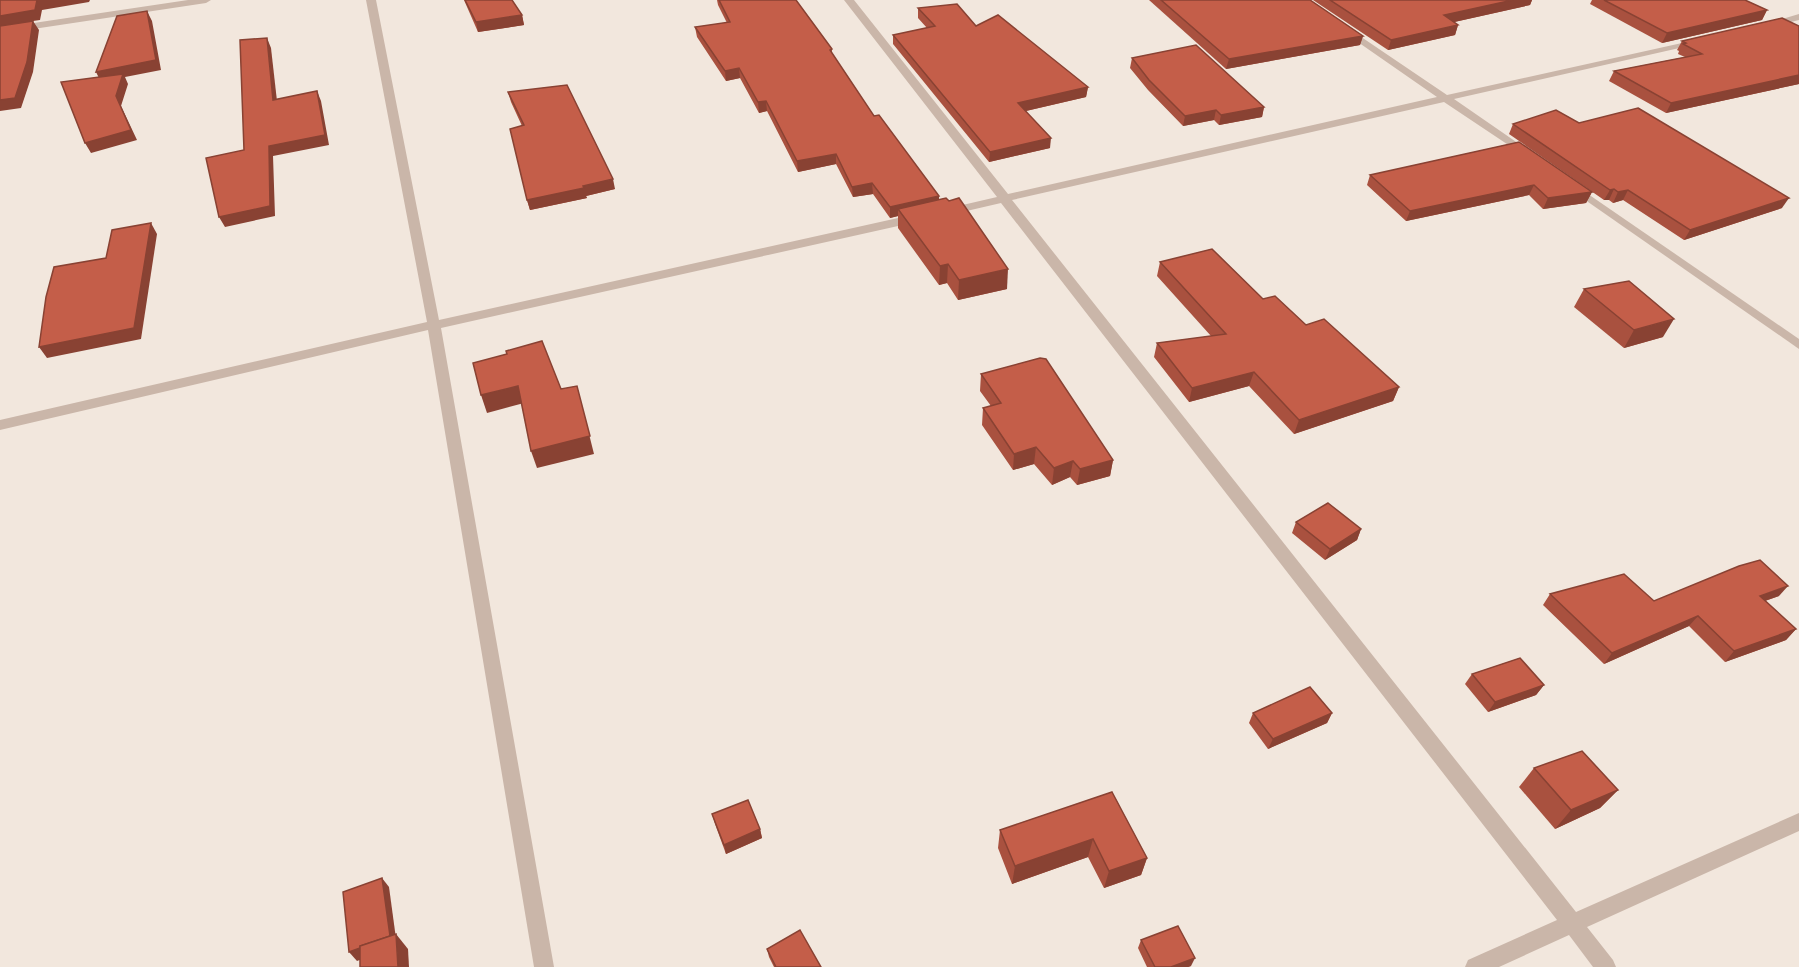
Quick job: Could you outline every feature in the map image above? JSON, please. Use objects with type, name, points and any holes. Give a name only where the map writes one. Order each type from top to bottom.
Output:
[{"type":"street","points":[[0,31],[206,0]]},
{"type":"street","points":[[371,0],[434,325],[544,967]]},
{"type":"street","points":[[849,0],[1606,967]]},
{"type":"street","points":[[1754,28],[1799,17]]},
{"type":"street","points":[[1332,20],[1536,160]]},
{"type":"street","points":[[0,424],[1448,99],[1708,38]]},
{"type":"street","points":[[1565,181],[1799,345]]},
{"type":"street","points":[[1475,967],[1799,822]]},
{"type":"building","points":[[0,0],[37,0],[35,10],[0,16]]},
{"type":"building","points":[[465,0],[512,0],[522,15],[476,22]]},
{"type":"building","points":[[719,0],[796,0],[832,49],[830,50],[874,116],[879,115],[939,196],[890,207],[872,183],[852,187],[836,154],[797,161],[766,101],[758,102],[739,68],[725,71],[695,27],[730,22]]},
{"type":"building","points":[[1161,0],[1310,0],[1363,36],[1229,59]]},
{"type":"building","points":[[1330,0],[1513,0],[1444,15],[1458,25],[1391,40]]},
{"type":"building","points":[[1604,0],[1745,0],[1767,10],[1667,33]]},
{"type":"building","points":[[957,4],[976,26],[998,15],[1088,87],[1018,103],[1051,138],[990,152],[893,35],[935,26],[918,8]]},
{"type":"building","points":[[147,11],[156,60],[96,72],[117,16]]},
{"type":"building","points":[[1782,18],[1799,26],[1799,75],[1671,103],[1614,71],[1702,54],[1683,44],[1686,43],[1682,41]]},
{"type":"building","points":[[33,21],[27,62],[15,98],[0,100],[0,26]]},
{"type":"building","points":[[267,38],[273,100],[317,91],[325,135],[269,146],[270,206],[219,217],[206,158],[244,150],[240,40]]},
{"type":"building","points":[[1196,45],[1264,107],[1221,115],[1216,110],[1185,116],[1149,80],[1132,58]]},
{"type":"building","points":[[123,74],[116,96],[131,130],[85,143],[61,82]]},
{"type":"building","points":[[567,85],[613,179],[583,186],[584,188],[527,200],[510,129],[524,125],[508,92]]},
{"type":"building","points":[[1638,108],[1789,198],[1690,230],[1628,190],[1618,192],[1614,189],[1610,190],[1513,124],[1556,110],[1579,123]]},
{"type":"building","points":[[1519,142],[1592,192],[1548,198],[1534,185],[1410,211],[1370,175]]},
{"type":"building","points":[[946,198],[949,201],[959,198],[1008,269],[959,280],[948,264],[940,266],[898,209]]},
{"type":"building","points":[[151,223],[134,328],[39,347],[46,297],[54,267],[106,258],[112,230]]},
{"type":"building","points":[[1212,249],[1263,299],[1275,296],[1306,325],[1324,319],[1399,387],[1299,420],[1254,372],[1192,388],[1157,343],[1226,334],[1160,262]]},
{"type":"building","points":[[1629,281],[1674,319],[1634,330],[1584,289]]},
{"type":"building","points":[[542,341],[561,389],[577,386],[590,436],[531,451],[518,386],[481,395],[473,363]]},
{"type":"building","points":[[1040,358],[1046,359],[1113,460],[1080,469],[1073,461],[1054,468],[1036,447],[1014,454],[983,408],[1001,403],[981,374]]},
{"type":"building","points":[[1328,503],[1361,529],[1330,549],[1296,522]]},
{"type":"building","points":[[1760,560],[1788,586],[1760,596],[1796,629],[1734,651],[1698,616],[1612,653],[1550,594],[1624,574],[1654,601],[1739,566]]},
{"type":"building","points":[[1520,658],[1544,685],[1495,702],[1472,674]]},
{"type":"building","points":[[1310,687],[1332,713],[1273,739],[1253,713]]},
{"type":"building","points":[[1582,751],[1618,790],[1571,810],[1534,768]]},
{"type":"building","points":[[1112,792],[1147,858],[1109,871],[1093,839],[1015,866],[1000,830]]},
{"type":"building","points":[[748,800],[760,829],[724,845],[712,814]]},
{"type":"building","points":[[382,878],[390,936],[349,952],[343,892]]},
{"type":"building","points":[[1178,926],[1195,958],[1171,967],[1155,967],[1141,940]]},
{"type":"building","points":[[800,930],[821,967],[776,967],[767,949]]},
{"type":"building","points":[[396,934],[398,967],[360,967],[360,946]]}]
